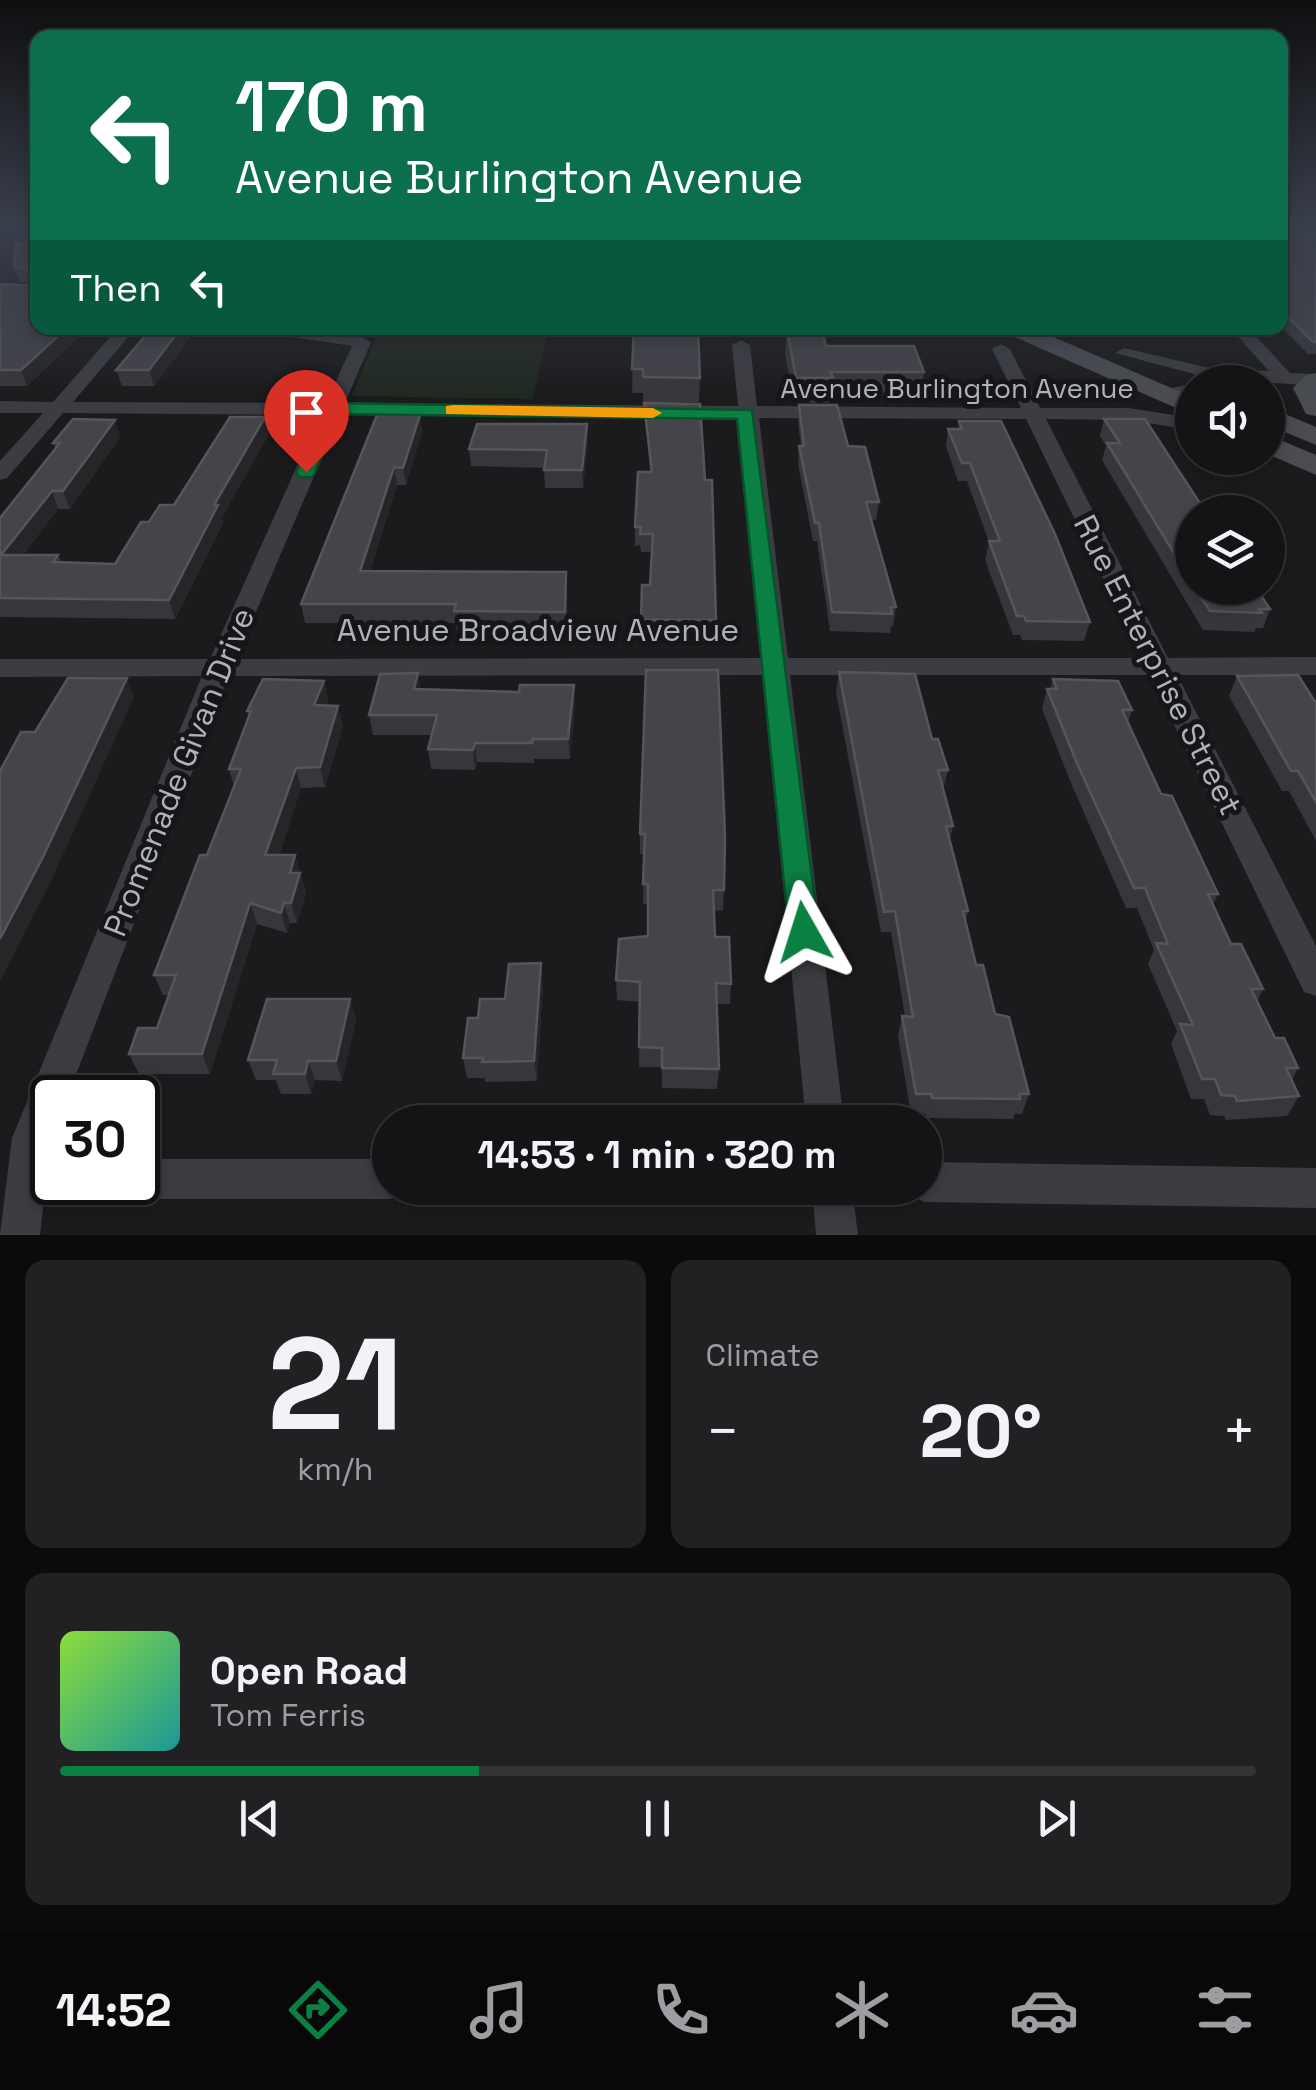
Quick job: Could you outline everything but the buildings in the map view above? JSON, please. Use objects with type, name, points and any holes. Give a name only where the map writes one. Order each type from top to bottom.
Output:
[{"type":"main road","points":[[1079,335],[1175,374]]},
{"type":"main road","points":[[1007,338],[1175,390]]},
{"type":"main road","points":[[1316,380],[1306,388],[1316,408]]},
{"type":"main road","points":[[1285,422],[1316,436]]},
{"type":"main road","points":[[1285,452],[1316,468]]},
{"type":"street","points":[[0,474],[121,335]]},
{"type":"street","name":"Promenade Givan Drive","points":[[57,1075],[220,665],[362,342],[317,335]]},
{"type":"street","points":[[1245,335],[1287,380]]},
{"type":"street","name":"Rue Enterprise Street","points":[[1007,338],[1032,414],[1316,981]]},
{"type":"street","points":[[740,345],[822,1105]]},
{"type":"street","points":[[1124,353],[1172,367],[1316,380]]},
{"type":"street","name":"Avenue Burlington Avenue","points":[[0,407],[1128,414],[1175,421]]},
{"type":"street","points":[[1285,458],[1316,468]]},
{"type":"street","name":"Avenue Broadview Avenue","points":[[0,668],[1316,666]]},
{"type":"street","points":[[160,1178],[372,1179]]},
{"type":"street","points":[[942,1182],[1316,1188]]},
{"type":"street","name":"Promenade Givan Drive","points":[[19,1235],[30,1205]]},
{"type":"street","points":[[833,1205],[836,1235]]},
{"type":"shaded area","points":[[377,335],[547,335],[532,399],[352,396]]},
{"type":"slow traffic","points":[[453,410],[653,413]]},
{"type":"route","points":[[306,472],[334,408],[746,414],[804,932]]}]
